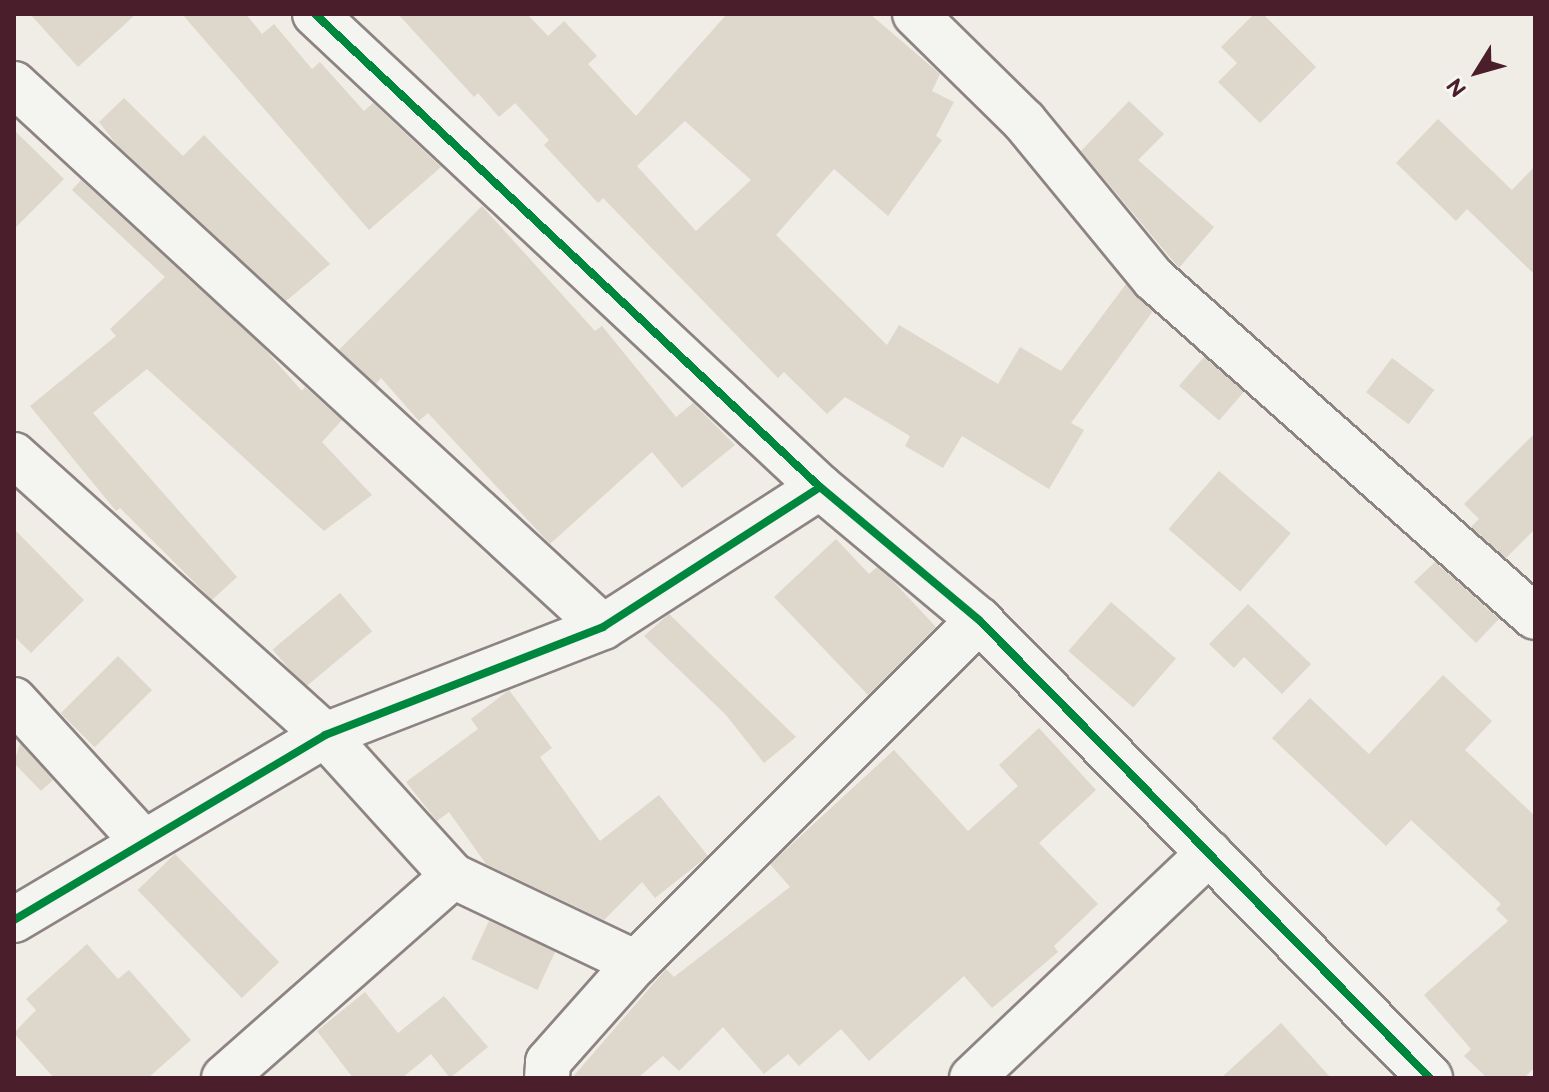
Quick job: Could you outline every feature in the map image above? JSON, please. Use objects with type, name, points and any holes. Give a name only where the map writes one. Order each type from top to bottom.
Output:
[{"type":"street","points":[[315,14],[820,487],[979,620],[1430,1078]]},
{"type":"street","points":[[915,14],[1024,121],[1154,279],[1535,617]]},
{"type":"street","points":[[14,84],[603,627]]},
{"type":"street","points":[[14,455],[325,735],[453,876],[636,963]]},
{"type":"street","points":[[14,920],[142,840],[325,735],[603,627],[820,487]]},
{"type":"street","points":[[547,1078],[548,1062],[636,963],[979,620]]},
{"type":"street","points":[[14,700],[142,840]]},
{"type":"street","points":[[972,1078],[1209,853]]},
{"type":"street","points":[[224,1078],[453,876]]},
{"type":"building","points":[[30,14],[136,14],[78,67]]},
{"type":"building","points":[[182,14],[246,14],[262,34],[274,24],[312,69],[320,62],[364,111],[373,103],[441,167],[369,230]]},
{"type":"building","points":[[398,14],[527,14],[548,36],[564,21],[597,56],[588,64],[636,116],[727,14],[870,14],[940,74],[932,91],[954,102],[936,136],[942,140],[888,216],[834,169],[776,235],[887,345],[899,325],[998,384],[1020,347],[1061,371],[1126,284],[1153,311],[1071,423],[1084,430],[1049,489],[962,436],[943,468],[905,446],[910,436],[845,397],[827,414],[784,372],[778,378],[603,198],[598,203],[544,145],[549,140],[515,103],[499,117],[478,93],[474,97]],"holes":[[[685,121],[751,180],[696,231],[637,166]]]},
{"type":"building","points":[[1254,14],[1263,14],[1316,67],[1260,123],[1218,82],[1237,63],[1221,47]]},
{"type":"building","points":[[124,98],[183,156],[204,135],[330,264],[286,301],[116,144],[99,122]]},
{"type":"building","points":[[1129,101],[1164,134],[1138,160],[1214,227],[1179,268],[1081,151]]},
{"type":"building","points":[[1438,119],[1512,190],[1535,166],[1535,275],[1467,209],[1456,221],[1396,163]]},
{"type":"building","points":[[14,130],[64,179],[14,229]]},
{"type":"building","points":[[81,180],[262,346],[302,391],[305,387],[342,420],[322,442],[372,495],[324,531],[147,369],[93,413],[237,577],[212,600],[120,508],[116,511],[30,406],[116,336],[110,329],[165,277],[72,190]]},
{"type":"building","points":[[482,206],[595,331],[602,326],[676,417],[693,403],[735,445],[682,488],[652,452],[550,544],[428,413],[419,421],[381,378],[376,384],[339,350]]},
{"type":"building","points":[[1204,357],[1244,392],[1219,420],[1179,386]]},
{"type":"building","points":[[1392,358],[1434,390],[1408,424],[1366,392]]},
{"type":"building","points":[[1535,433],[1535,529],[1506,558],[1471,527],[1479,519],[1464,504]]},
{"type":"building","points":[[1219,471],[1291,533],[1240,591],[1168,529]]},
{"type":"building","points":[[14,529],[84,600],[31,653],[14,636]]},
{"type":"building","points":[[836,539],[869,574],[877,567],[893,581],[936,627],[868,695],[774,597]]},
{"type":"building","points":[[1435,562],[1499,619],[1476,643],[1414,582]]},
{"type":"building","points":[[340,593],[372,631],[305,688],[273,650]]},
{"type":"building","points":[[1111,602],[1176,658],[1133,707],[1068,651]]},
{"type":"building","points":[[1248,604],[1311,664],[1282,694],[1244,657],[1234,668],[1209,644]]},
{"type":"building","points":[[669,614],[796,737],[764,763],[726,715],[644,636]]},
{"type":"building","points":[[118,656],[152,690],[95,747],[61,713]]},
{"type":"building","points":[[1443,675],[1492,721],[1465,750],[1535,816],[1535,1067],[1524,1078],[1487,1078],[1464,1056],[1471,1049],[1424,995],[1508,921],[1496,909],[1501,904],[1411,820],[1386,846],[1272,738],[1310,698],[1369,754]]},
{"type":"building","points":[[509,690],[552,748],[540,757],[600,841],[659,795],[708,856],[655,898],[642,882],[604,920],[486,864],[449,812],[437,821],[406,782],[478,729],[471,719]]},
{"type":"building","points":[[1039,728],[1096,790],[1039,843],[1098,904],[1054,946],[1058,952],[992,1008],[964,976],[869,1061],[841,1029],[799,1066],[788,1054],[764,1074],[723,1027],[679,1071],[663,1056],[638,1078],[572,1078],[666,969],[674,977],[790,887],[770,864],[894,750],[968,831],[1018,786],[999,765]]},
{"type":"building","points":[[20,743],[53,780],[41,791],[14,763]]},
{"type":"building","points":[[175,854],[279,962],[242,998],[138,890]]},
{"type":"building","points":[[489,921],[555,952],[537,990],[471,959]]},
{"type":"building","points":[[87,944],[118,979],[129,970],[191,1040],[148,1078],[54,1078],[14,1033],[36,1010],[26,999]]},
{"type":"building","points":[[365,992],[398,1033],[444,996],[488,1047],[450,1078],[431,1054],[402,1078],[353,1078],[317,1031]]},
{"type":"building","points":[[1281,1023],[1331,1078],[1221,1078]]},
{"type":"cycle path","points":[[315,14],[820,487],[979,620],[1430,1078]]},
{"type":"cycle path","points":[[14,920],[325,735],[603,627],[820,487]]}]
